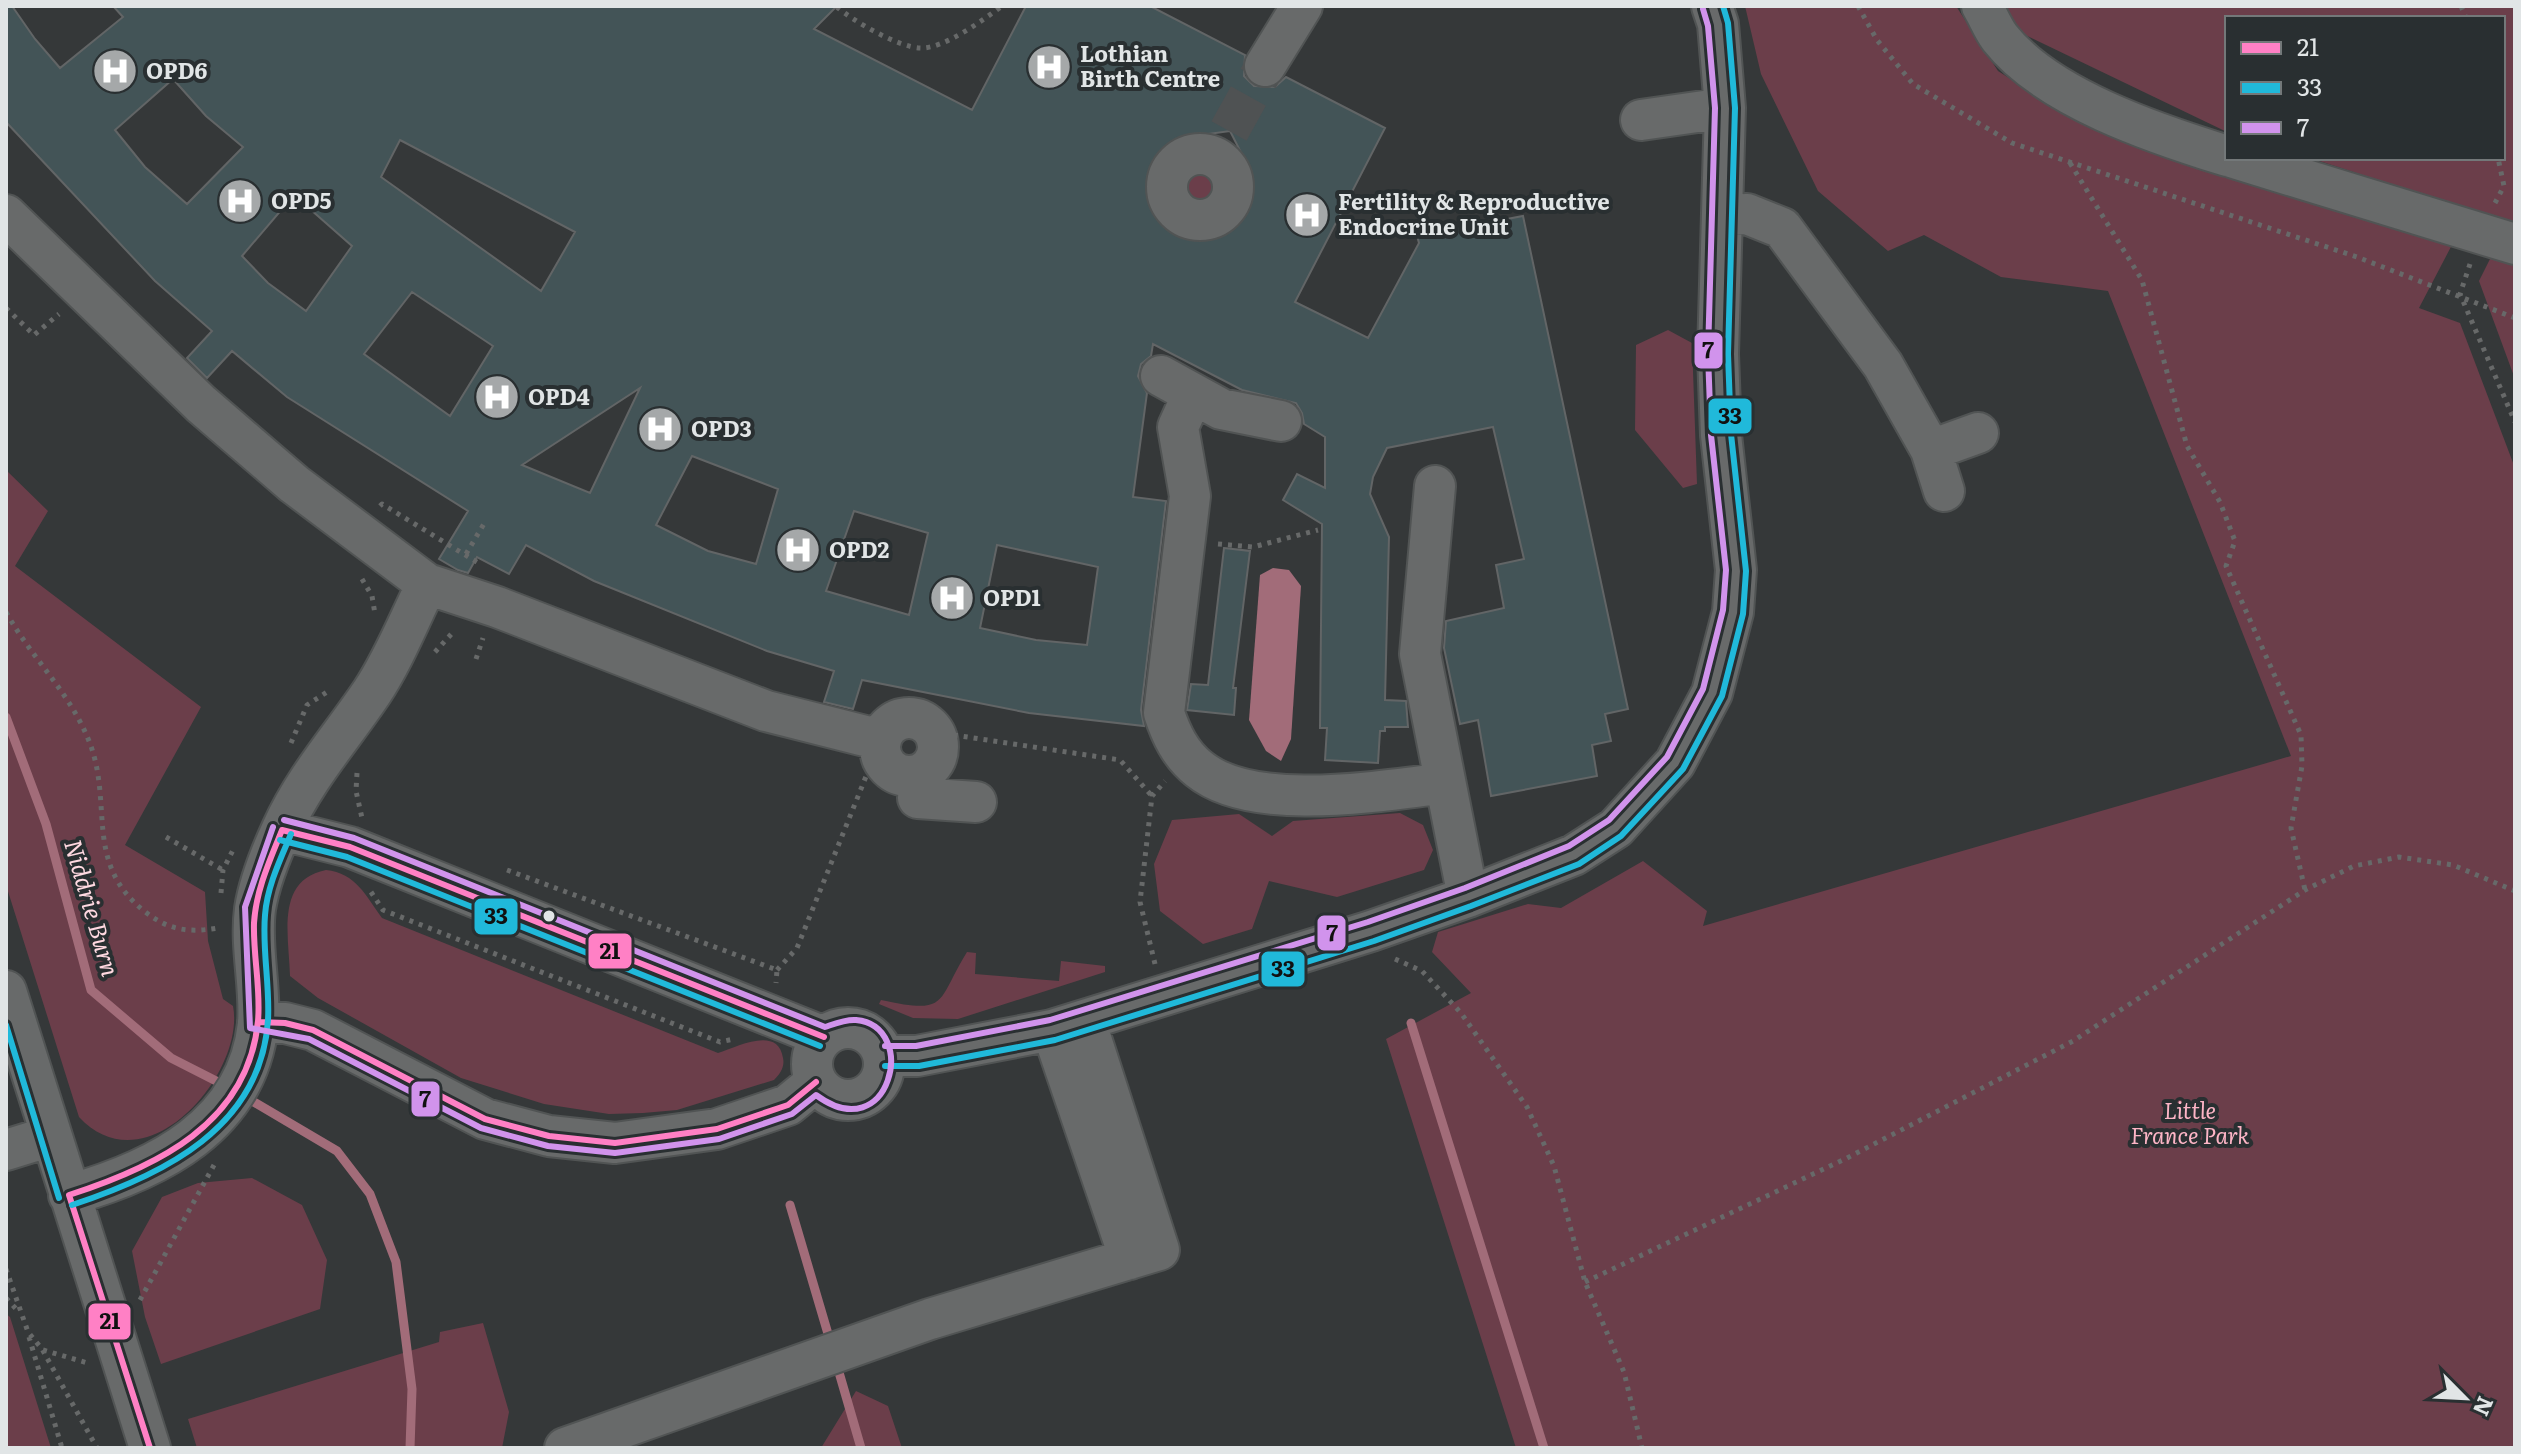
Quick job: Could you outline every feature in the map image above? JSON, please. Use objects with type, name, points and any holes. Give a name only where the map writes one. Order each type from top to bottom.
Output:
[{"type":"street","points":[[1265,66],[1302,6]]},
{"type":"street","points":[[885,1056],[917,1056],[1068,1025],[1371,931],[1468,897],[1574,855],[1616,828],[1675,763],[1712,693],[1733,612],[1736,570],[1721,435],[1718,354],[1725,108],[1718,24],[1712,6]]},
{"type":"street","points":[[1982,6],[2000,38],[2045,80],[2104,109],[2225,155]]},
{"type":"street","points":[[1641,120],[1725,108]]},
{"type":"street","points":[[2241,160],[2498,239]]},
{"type":"street","points":[[1723,215],[1747,214],[1782,228],[1883,365],[1931,450],[1944,491]]},
{"type":"street","points":[[6,215],[212,414],[294,484],[427,584],[492,617],[766,711],[881,740],[881,755],[890,769],[907,776],[916,775],[931,766],[936,758],[938,749],[934,732]]},
{"type":"street","points":[[1281,421],[1221,409],[1177,385],[1178,427],[1190,496],[1164,713],[1177,745],[1187,757],[1218,781],[1291,795],[1445,783]]},
{"type":"street","points":[[1931,450],[1978,433]]},
{"type":"street","points":[[1435,486],[1420,654],[1468,897]]},
{"type":"street","points":[[69,1195],[125,1179],[195,1139],[216,1140],[255,1041],[255,909],[282,830],[315,767],[373,690],[427,584]]},
{"type":"street","points":[[918,798],[976,802]]},
{"type":"street","points":[[282,830],[350,847],[824,1037]]},
{"type":"street","points":[[6,991],[150,1448]]},
{"type":"street","points":[[255,1041],[285,1023],[313,1030],[485,1119],[549,1136],[615,1143],[717,1129],[788,1105],[816,1082]]},
{"type":"street","points":[[565,1448],[866,1342],[1144,1254],[1068,1025]]},
{"type":"street","points":[[844,1028],[861,1030],[875,1040],[885,1056],[883,1072],[875,1088],[861,1098],[844,1101],[827,1095],[816,1082],[811,1064],[816,1047],[824,1037],[844,1028]]},
{"type":"street","points":[[6,1150],[51,1136]]},
{"type":"path","points":[[837,7],[888,37],[921,48],[968,31],[1002,6]]},
{"type":"path","points":[[1858,6],[1877,40],[1913,84],[2012,143],[2460,294],[2515,318]]},
{"type":"path","points":[[2498,160],[2504,186],[2498,239]]},
{"type":"path","points":[[2070,163],[2142,280],[2187,446],[2220,502],[2235,541],[2226,566],[2301,735],[2302,766],[2291,828],[2305,890]]},
{"type":"path","points":[[2460,294],[2515,422]]},
{"type":"path","points":[[6,308],[34,335],[58,314],[71,320]]},
{"type":"path","points":[[485,522],[466,554],[487,569]]},
{"type":"path","points":[[1185,540],[1253,547],[1318,530]]},
{"type":"path","points":[[358,573],[372,596],[376,617],[372,627]]},
{"type":"path","points":[[6,612],[27,650],[60,686],[89,742],[98,781],[106,861],[127,897],[162,925],[190,933],[218,928]]},
{"type":"path","points":[[430,658],[453,630],[492,617]]},
{"type":"path","points":[[476,659],[492,617]]},
{"type":"path","points":[[290,745],[307,705],[316,702],[335,685]]},
{"type":"path","points":[[934,732],[1120,760],[1152,796]]},
{"type":"path","points":[[777,970],[797,948],[881,740]]},
{"type":"path","points":[[1163,995],[1140,902],[1152,796],[1187,757]]},
{"type":"path","points":[[357,762],[356,791],[362,816],[340,868],[364,881],[383,910]]},
{"type":"path","points":[[166,837],[223,870]]},
{"type":"path","points":[[220,899],[223,870],[240,837]]},
{"type":"path","points":[[1585,1282],[1847,1158],[2073,1041],[2305,890],[2354,866],[2399,857],[2453,865],[2515,891]]},
{"type":"path","points":[[219,914],[221,943]]},
{"type":"path","points":[[1371,931],[1378,951],[1422,971],[1461,1013],[1527,1107],[1554,1166],[1585,1282],[1624,1372],[1642,1448]]},
{"type":"path","points":[[134,1311],[216,1140]]},
{"type":"path","points":[[6,1269],[62,1448]]},
{"type":"path","points":[[6,1298],[22,1315]]},
{"type":"path","points":[[28,1332],[42,1349],[97,1448]]},
{"type":"path","points":[[42,1349],[87,1365],[122,1353]]},
{"type":"green space","name":"Little France Park","points":[[1745,6],[1956,6],[1998,71],[2070,117],[2454,241],[2419,308],[2460,323],[2515,468],[2515,1448],[1516,1448],[1386,1039],[1471,993],[1432,952],[1438,932],[1528,904],[1561,908],[1643,861],[1707,911],[1703,926],[2291,756],[2108,291],[2001,277],[1924,235],[1888,251],[1818,191],[1761,74]]},
{"type":"green space","points":[[2005,6],[2515,6],[2515,224],[2316,160],[2505,160],[2505,16],[2225,16],[2225,131],[2017,31]]},
{"type":"green space","points":[[1200,166],[1215,172],[1221,187],[1215,202],[1200,208],[1185,202],[1179,187],[1185,172]]},
{"type":"green space","points":[[2491,257],[2515,266],[2515,379],[2479,281]]},
{"type":"green space","points":[[1668,330],[1692,343],[1697,484],[1683,488],[1635,430],[1636,345]]},
{"type":"green space","points":[[6,470],[48,511],[15,566],[201,707],[125,845],[205,892],[208,941],[223,999],[233,1006],[233,1033],[224,1061],[208,1089],[186,1114],[161,1131],[134,1140],[106,1136],[79,1117],[6,885]]},
{"type":"green space","points":[[1400,813],[1423,825],[1433,850],[1424,870],[1337,897],[1269,881],[1252,929],[1203,944],[1160,911],[1154,864],[1172,820],[1239,814],[1272,836],[1293,821]]},
{"type":"green space","points":[[326,870],[353,881],[382,918],[718,1053],[756,1041],[773,1042],[780,1048],[782,1070],[774,1080],[677,1110],[609,1114],[544,1104],[461,1078],[318,998],[290,976],[288,912],[292,897],[299,885],[310,876]]},
{"type":"green space","points":[[967,952],[976,953],[975,974],[1059,981],[1061,961],[1105,966],[1105,972],[958,1019],[913,1018],[879,1004],[881,1000],[930,1005],[944,993]]},
{"type":"green space","points":[[252,1178],[302,1205],[327,1260],[320,1309],[161,1364],[145,1317],[132,1251],[162,1197],[198,1183]]},
{"type":"green space","points":[[6,1314],[10,1317],[51,1448],[6,1448]]},
{"type":"green space","points":[[483,1323],[509,1412],[502,1448],[197,1448],[188,1419],[439,1342],[440,1332]]},
{"type":"green space","points":[[856,1391],[888,1406],[902,1448],[821,1448]]},
{"type":"shaded area","points":[[1273,568],[1289,570],[1301,586],[1291,739],[1281,761],[1266,751],[1249,720],[1260,575]]},
{"type":"building","points":[[6,6],[12,6],[60,68],[123,17],[113,6],[837,6],[814,29],[972,110],[1026,6],[1150,6],[1245,55],[1244,76],[1254,86],[1275,87],[1286,77],[1385,128],[1295,302],[1368,338],[1419,243],[1417,236],[1523,216],[1628,709],[1605,714],[1611,741],[1592,745],[1597,776],[1491,796],[1478,720],[1460,724],[1444,648],[1446,621],[1504,608],[1496,565],[1524,559],[1493,427],[1387,448],[1373,477],[1370,494],[1389,537],[1385,700],[1406,701],[1408,727],[1385,727],[1385,731],[1380,731],[1378,763],[1325,760],[1327,728],[1320,728],[1322,524],[1283,500],[1297,474],[1325,488],[1325,437],[1304,424],[1296,403],[1242,390],[1153,344],[1151,356],[1141,364],[1138,376],[1147,393],[1133,497],[1166,501],[1141,710],[1144,726],[1029,713],[862,680],[853,709],[824,702],[834,671],[767,651],[594,581],[526,545],[509,574],[477,557],[468,573],[458,570],[439,559],[468,511],[287,397],[232,351],[207,378],[187,358],[212,331],[155,281],[6,122]],"holes":[[[173,79],[206,116],[243,147],[187,204],[145,167],[115,130]],[[1230,131],[1250,170],[1253,183],[1248,209],[1232,229],[1208,239],[1182,237],[1169,229],[1154,210],[1149,185],[1156,161],[1164,150],[1186,137]],[[400,140],[575,232],[541,291],[381,177]],[[294,195],[352,246],[306,311],[268,283],[242,256]],[[412,292],[493,346],[450,416],[364,354]],[[640,388],[590,493],[522,465]],[[692,456],[778,489],[756,564],[708,551],[656,525]],[[854,511],[928,533],[909,615],[826,591]],[[997,545],[1098,567],[1087,645],[1036,640],[980,628]]]},
{"type":"building","points":[[1224,548],[1250,551],[1233,688],[1236,688],[1234,715],[1187,710],[1191,684],[1208,685]]},
{"type":"waterway","name":"Niddrie Burn","points":[[6,717],[46,824],[91,990],[171,1058],[226,1086]]},
{"type":"waterway","points":[[1411,1023],[1544,1448]]},
{"type":"waterway","name":"Niddrie Burn","points":[[242,1095],[337,1151],[370,1194],[396,1262],[412,1389],[410,1448]]},
{"type":"waterway","points":[[790,1205],[831,1344]]},
{"type":"waterway","points":[[836,1362],[861,1448]]},
{"type":"tunnel","points":[[1229,131],[1265,66]]},
{"type":"transit line","name":"33","points":[[885,1066],[919,1066],[1055,1040],[1374,941],[1471,906],[1579,864],[1621,836],[1683,769],[1722,696],[1743,614],[1746,571],[1731,434],[1728,354],[1735,108],[1728,23],[1723,6]]},
{"type":"transit line","name":"7","points":[[885,1046],[916,1046],[1050,1020],[1368,922],[1465,888],[1569,846],[1609,820],[1667,757],[1703,689],[1723,610],[1726,570],[1711,435],[1708,354],[1715,108],[1708,26],[1703,9]]},
{"type":"transit line","name":"7","points":[[273,827],[245,907],[250,1028],[309,1039],[481,1128],[548,1146],[615,1153],[719,1139],[792,1114],[816,1095],[842,1108],[862,1107],[878,1097],[888,1080],[891,1061],[887,1042],[876,1027],[856,1020],[825,1027],[354,838],[284,820]]},
{"type":"transit line","name":"21","points":[[282,830],[350,847],[824,1037]]},
{"type":"transit line","name":"21","points":[[69,1195],[102,1184],[164,1155],[217,1114],[236,1088],[251,1057],[258,1021],[255,911],[264,875],[282,830]]},
{"type":"transit line","name":"33","points":[[72,1205],[140,1179],[172,1162],[202,1142],[227,1118],[247,1090],[261,1058],[268,1020],[264,941],[266,905],[291,834]]},
{"type":"transit line","name":"33","points":[[280,840],[347,857],[820,1046]]},
{"type":"transit line","name":"21","points":[[258,1022],[285,1023],[313,1030],[485,1119],[549,1136],[615,1143],[717,1129],[788,1105],[816,1082]]},
{"type":"transit line","name":"33","points":[[6,1025],[59,1198]]},
{"type":"transit line","name":"21","points":[[69,1195],[150,1448]]},
{"type":"place","name":"Lothian Birth Centre","points":[[1049,67]]},
{"type":"place","name":"OPD6","points":[[115,71]]},
{"type":"place","name":"OPD5","points":[[240,201]]},
{"type":"place","name":"Fertility & Reproductive Endocrine Unit","points":[[1307,215]]},
{"type":"place","name":"OPD4","points":[[497,397]]},
{"type":"place","name":"OPD3","points":[[660,429]]},
{"type":"place","name":"OPD2","points":[[798,550]]},
{"type":"place","name":"OPD1","points":[[952,598]]}]
